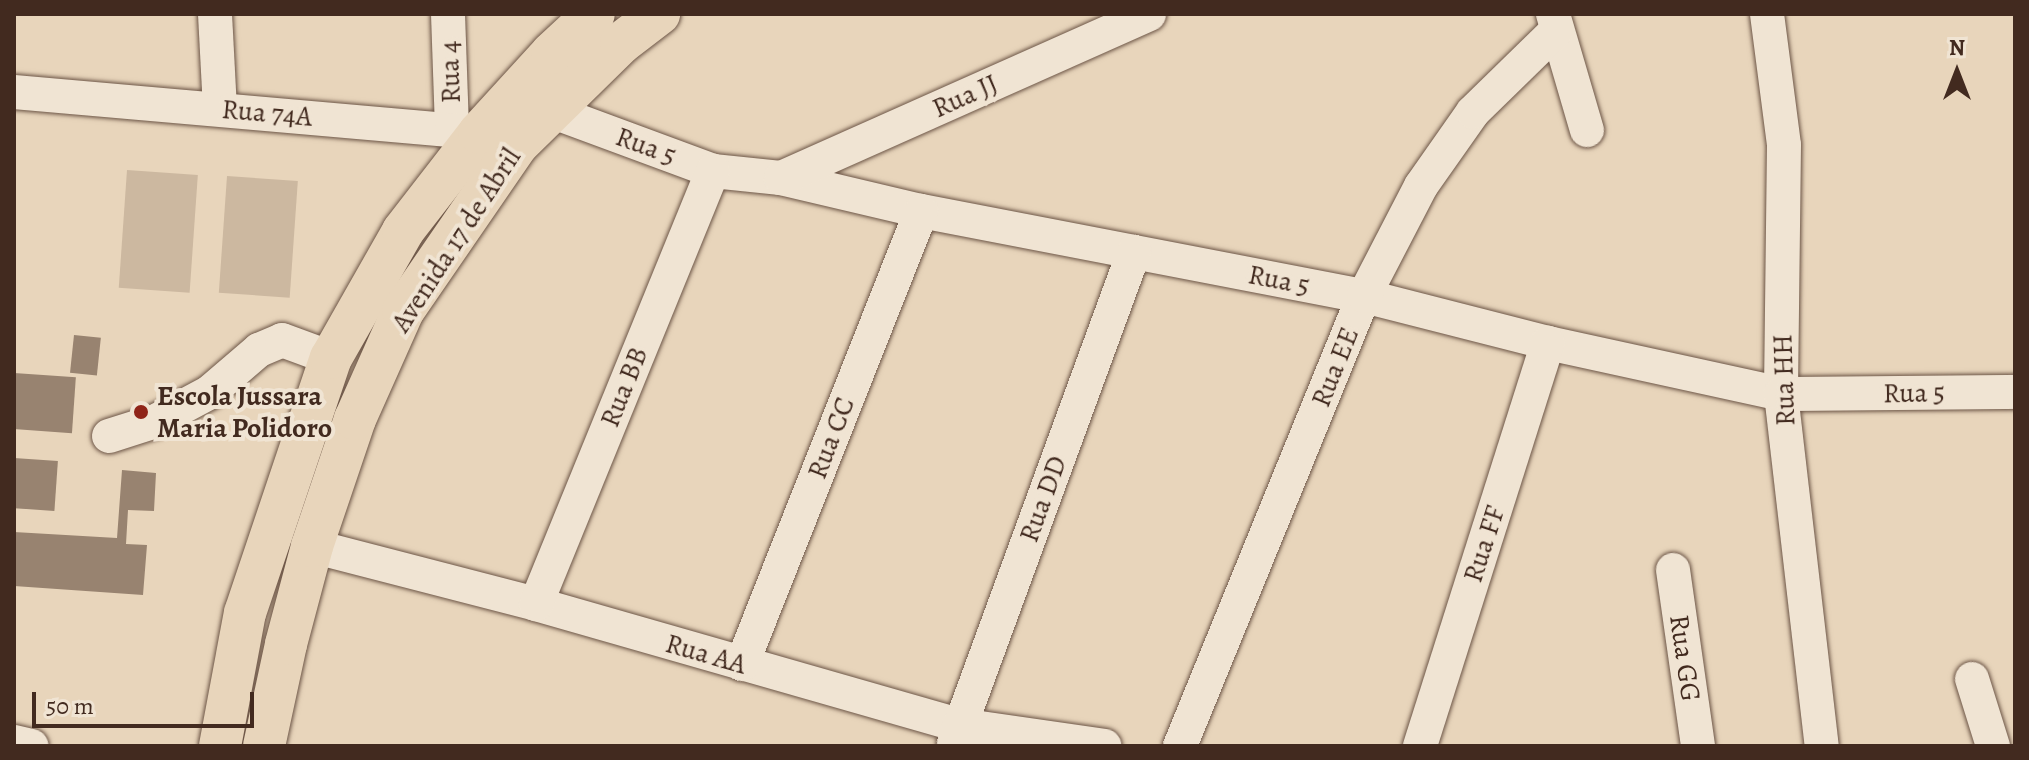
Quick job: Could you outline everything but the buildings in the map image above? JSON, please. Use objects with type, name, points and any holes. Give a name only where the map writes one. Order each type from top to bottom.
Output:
[{"type":"main road","name":"Avenida 17 de Abril","points":[[220,746],[245,613],[331,358],[403,231],[552,53],[594,14]]},
{"type":"main road","name":"Avenida 17 de Abril","points":[[264,746],[312,546],[355,419],[483,136],[551,111],[621,43],[659,14]]},
{"type":"street","points":[[215,14],[220,109]]},
{"type":"street","name":"Rua 4","points":[[448,14],[483,136]]},
{"type":"street","name":"Rua JJ","points":[[781,178],[1149,14]]},
{"type":"street","name":"Rua HH","points":[[1767,14],[1784,145],[1781,394],[1822,746]]},
{"type":"street","points":[[1555,22],[1587,130]]},
{"type":"street","name":"Rua EE","points":[[1180,746],[1364,296],[1421,186],[1473,112],[1555,22]]},
{"type":"street","name":"Rua 74A","points":[[14,92],[483,136]]},
{"type":"street","name":"Rua 5","points":[[551,111],[713,171],[781,178],[921,211],[1364,296],[1548,343],[1781,394],[2015,392]]},
{"type":"street","name":"Rua BB","points":[[536,604],[713,171]]},
{"type":"street","name":"Rua CC","points":[[742,664],[921,211]]},
{"type":"street","name":"Rua DD","points":[[956,735],[1134,252]]},
{"type":"street","points":[[109,436],[156,421],[210,392],[259,350],[282,340],[331,358]]},
{"type":"street","name":"Rua FF","points":[[1420,746],[1548,343]]},
{"type":"street","name":"Rua AA","points":[[312,546],[536,604],[742,664],[956,735],[1104,746]]},
{"type":"street","name":"Rua GG","points":[[1673,570],[1698,746]]},
{"type":"street","points":[[1972,679],[1993,746]]},
{"type":"street","points":[[14,742],[32,746]]},
{"type":"shaded area","points":[[127,170],[198,175],[190,293],[119,288]]},
{"type":"shaded area","points":[[227,176],[298,181],[290,298],[219,293]]},
{"type":"place","name":"Escola Jussara Maria Polidoro","points":[[141,412]]}]
